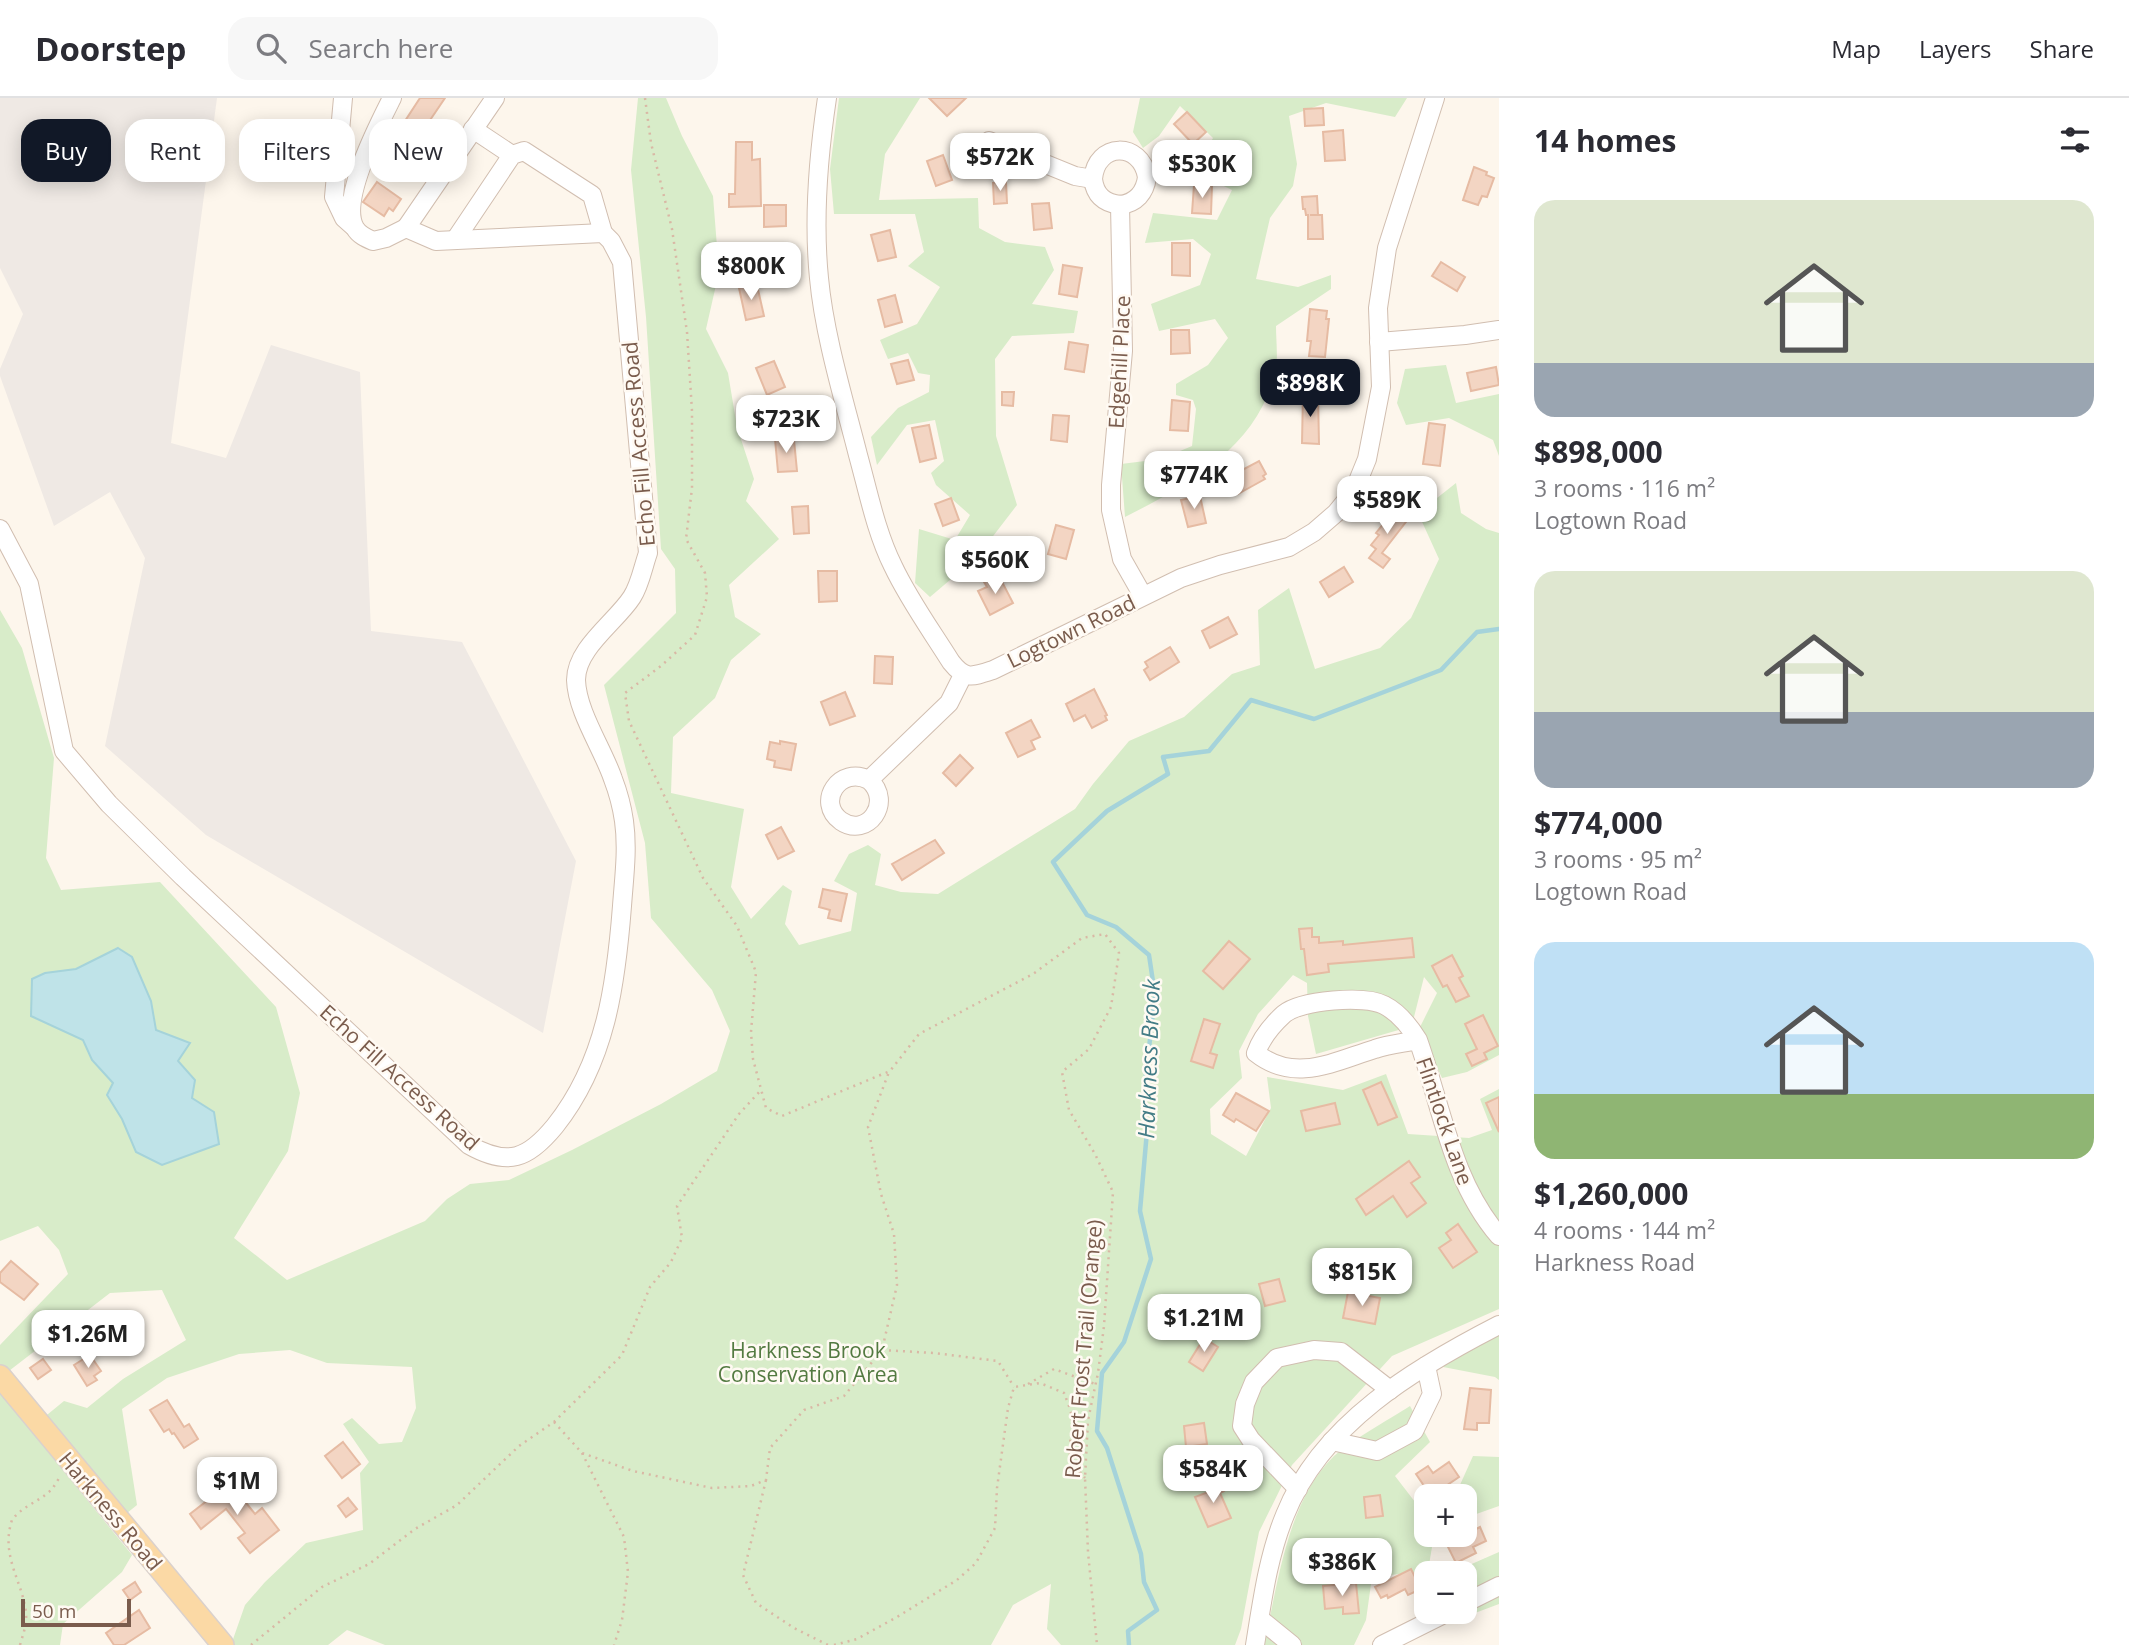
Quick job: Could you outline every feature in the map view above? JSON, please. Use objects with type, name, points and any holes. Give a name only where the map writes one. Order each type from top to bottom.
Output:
[{"type":"main road","name":"Harkness Road","points":[[0,1376],[223,1645]]},
{"type":"street","points":[[343,98],[334,197],[344,218],[361,235],[373,241],[406,228],[495,98]]},
{"type":"street","points":[[354,226],[353,202],[363,157],[392,98]]},
{"type":"street","points":[[827,98],[818,164],[819,279],[847,414],[892,565],[951,662],[963,675],[948,703],[869,780]]},
{"type":"street","name":"Logtown Road","points":[[963,675],[971,676],[993,670],[1143,596],[1207,569],[1289,547],[1314,532],[1336,513],[1354,491],[1367,459],[1381,387],[1378,308],[1387,248],[1435,98]]},
{"type":"street","points":[[455,240],[512,155],[473,129]]},
{"type":"street","points":[[989,141],[1075,176],[1093,179]]},
{"type":"street","name":"Echo Fill Access Road","points":[[0,529],[29,584],[64,751],[109,804],[183,877],[469,1144],[486,1154],[516,1158],[537,1147],[565,1113],[582,1084],[598,1047],[611,1005],[618,956],[626,855],[624,821],[613,779],[584,713],[576,679],[584,653],[633,596],[648,552],[622,262],[611,241],[603,233],[592,195],[524,151],[512,155]]},
{"type":"street","points":[[1111,152],[1127,152],[1140,160],[1147,173],[1145,189],[1135,201],[1120,205],[1109,203],[1100,196],[1093,179],[1097,164],[1111,152]]},
{"type":"street","name":"Edgehill Place","points":[[1120,205],[1123,351],[1111,510],[1122,559],[1143,596]]},
{"type":"street","points":[[406,228],[436,242],[603,233]]},
{"type":"street","points":[[1379,342],[1499,330]]},
{"type":"street","name":"Flintlock Lane","points":[[1418,1040],[1377,1048],[1330,1066],[1307,1069],[1267,1061],[1256,1053],[1260,1041],[1286,1012],[1340,1000],[1369,1001],[1384,1005],[1411,1029],[1418,1040],[1457,1169],[1485,1219],[1499,1236]]},
{"type":"street","points":[[1255,1645],[1275,1544],[1285,1515],[1298,1489],[1332,1441],[1390,1390],[1446,1352],[1499,1325]]},
{"type":"street","points":[[1298,1489],[1251,1440],[1242,1426],[1245,1404],[1254,1382],[1277,1358],[1314,1350],[1341,1352],[1390,1390]]},
{"type":"street","points":[[1332,1441],[1377,1451],[1414,1431],[1432,1394],[1426,1366]]},
{"type":"street","points":[[1477,1597],[1499,1586]]},
{"type":"street","points":[[1260,1619],[1292,1645]]},
{"type":"street","points":[[1382,1645],[1424,1624]]},
{"type":"path","name":"Robert Frost Trail (Orange)","points":[[645,98],[651,142],[672,229],[687,332],[692,411],[692,488],[686,539],[705,573],[707,597],[695,635],[661,666],[625,693],[629,721],[703,878],[737,926],[756,972],[751,1032],[753,1059],[766,1108],[782,1116],[890,1071],[919,1034],[1033,974],[1082,938],[1105,934],[1119,953],[1111,1007],[1088,1049],[1062,1072],[1069,1110],[1095,1153],[1113,1192],[1104,1326],[1088,1420],[1085,1478],[1088,1552],[1097,1645]]},
{"type":"path","points":[[828,1645],[794,1628],[756,1603],[743,1576],[766,1480],[770,1448],[804,1410],[844,1396],[882,1350],[897,1285],[894,1234],[881,1194],[868,1127],[890,1071]]},
{"type":"path","points":[[251,1645],[322,1587],[369,1564],[415,1529],[457,1505],[519,1446],[554,1422],[622,1355],[650,1287],[671,1262],[682,1238],[677,1206],[738,1114],[761,1090]]},
{"type":"path","points":[[834,1645],[858,1639],[957,1580],[976,1563],[995,1528],[997,1488],[1008,1408],[1014,1387],[998,1361],[882,1350]]},
{"type":"path","points":[[1025,1385],[1054,1369],[1096,1384]]},
{"type":"path","points":[[1014,1387],[1040,1383],[1064,1393],[1072,1419],[1068,1451],[1075,1467],[1085,1478]]},
{"type":"path","points":[[554,1422],[582,1453],[624,1537],[628,1572],[622,1620],[614,1645]]},
{"type":"path","points":[[582,1453],[633,1471],[712,1488],[751,1486],[766,1480]]},
{"type":"path","points":[[20,1645],[26,1628],[26,1611],[5,1554],[6,1539],[12,1521],[22,1510],[51,1490],[62,1473],[66,1456]]},
{"type":"shaded area","points":[[0,98],[217,98],[214,119],[125,119],[125,182],[206,182],[171,443],[226,458],[271,345],[360,372],[371,631],[462,642],[576,861],[543,1033],[206,835],[105,746],[145,558],[110,492],[54,526],[0,376],[0,369],[23,314],[0,268]]},
{"type":"green space","name":"Harkness Brook Conservation Area","points":[[638,98],[666,98],[713,196],[719,272],[706,329],[728,373],[737,427],[754,479],[746,501],[779,539],[729,585],[735,617],[761,634],[731,660],[715,698],[673,737],[671,793],[744,809],[731,887],[751,919],[783,885],[792,891],[785,924],[799,945],[851,931],[857,893],[834,881],[849,854],[868,845],[881,854],[875,885],[901,892],[938,894],[1075,809],[1129,741],[1184,717],[1232,674],[1260,665],[1258,610],[1289,588],[1315,669],[1380,648],[1411,618],[1439,559],[1418,513],[1456,483],[1461,513],[1486,529],[1499,533],[1499,1055],[1467,1072],[1442,1078],[1419,1029],[1437,993],[1424,977],[1413,1021],[1402,1029],[1316,1054],[1308,1016],[1307,983],[1293,975],[1258,1014],[1239,1051],[1242,1078],[1210,1109],[1211,1134],[1246,1156],[1271,1108],[1267,1077],[1343,1090],[1386,1074],[1408,1134],[1469,1138],[1492,1130],[1480,1099],[1499,1089],[1499,1309],[1392,1356],[1292,1465],[1259,1532],[1241,1629],[1235,1645],[1061,1645],[1047,1629],[1051,1584],[1013,1605],[991,1645],[385,1645],[347,1630],[328,1645],[231,1645],[245,1605],[306,1543],[363,1530],[360,1473],[369,1462],[343,1424],[352,1418],[379,1444],[402,1442],[416,1408],[412,1367],[327,1363],[290,1350],[239,1354],[167,1378],[122,1409],[137,1505],[122,1517],[42,1419],[64,1401],[87,1408],[123,1379],[186,1340],[162,1290],[110,1293],[5,1374],[0,1367],[0,1345],[68,1274],[59,1250],[38,1226],[0,1241],[0,610],[22,648],[54,758],[46,858],[61,890],[160,882],[276,1007],[300,1093],[288,1151],[234,1238],[287,1280],[425,1221],[447,1199],[470,1184],[509,1180],[572,1150],[661,1104],[717,1071],[730,1031],[712,990],[651,918],[645,843],[604,685],[676,613],[675,569],[661,549],[646,317],[631,170]]},
{"type":"green space","points":[[839,98],[920,98],[885,154],[879,200],[978,198],[979,228],[1005,242],[1045,247],[1054,270],[1032,304],[1078,311],[1074,333],[1012,336],[995,359],[996,436],[1017,505],[977,557],[930,597],[915,583],[919,529],[955,540],[970,515],[936,485],[931,473],[944,461],[935,420],[907,425],[877,465],[871,437],[898,408],[929,392],[930,375],[918,373],[908,353],[888,359],[880,340],[917,324],[940,287],[908,266],[924,252],[915,214],[834,214],[830,169]]},
{"type":"green space","points":[[1140,98],[1407,98],[1395,117],[1326,103],[1289,116],[1297,164],[1293,186],[1270,218],[1256,279],[1298,287],[1331,275],[1331,289],[1276,326],[1276,369],[1267,396],[1238,441],[1197,476],[1125,517],[1121,464],[1161,459],[1192,446],[1196,409],[1193,400],[1176,395],[1176,384],[1208,365],[1228,338],[1215,319],[1159,331],[1151,304],[1200,285],[1211,254],[1193,239],[1145,243],[1153,213],[1217,220],[1232,190],[1195,172],[1213,138],[1180,106],[1159,136],[1143,148],[1133,132]]},
{"type":"green space","points":[[1446,365],[1456,403],[1499,394],[1499,456],[1493,440],[1449,418],[1406,425],[1397,403],[1405,369]]},
{"type":"green space","points":[[1499,1331],[1499,1380],[1438,1366]]},
{"type":"green space","points":[[0,1393],[132,1555],[122,1572],[63,1624],[60,1645],[0,1645]]},
{"type":"green space","points":[[1410,1406],[1430,1442],[1395,1476],[1414,1501],[1414,1547],[1432,1547],[1430,1561],[1414,1561],[1414,1572],[1372,1577],[1366,1620],[1354,1645],[1264,1645],[1287,1544],[1305,1496],[1334,1456]]},
{"type":"green space","points":[[1473,1456],[1499,1457],[1499,1506],[1477,1514],[1477,1484],[1460,1484]]},
{"type":"green space","points":[[1499,1552],[1499,1604],[1477,1612],[1477,1562]]},
{"type":"water","points":[[118,948],[132,957],[151,1001],[156,1030],[190,1043],[178,1061],[195,1080],[192,1098],[214,1112],[219,1144],[162,1165],[136,1152],[122,1119],[107,1095],[113,1083],[92,1060],[83,1040],[31,1016],[32,979],[45,973],[76,969]]},
{"type":"building","points":[[420,98],[445,98],[431,119],[406,119]]},
{"type":"building","points":[[929,98],[966,98],[947,116]]},
{"type":"building","points":[[1323,108],[1324,125],[1305,126],[1304,109]]},
{"type":"building","points":[[1187,112],[1206,132],[1193,144],[1174,124]]},
{"type":"building","points":[[1343,130],[1345,160],[1325,161],[1323,132]]},
{"type":"building","points":[[736,142],[752,142],[752,160],[760,159],[761,206],[729,207],[729,194],[735,194]]},
{"type":"building","points":[[943,155],[952,180],[936,186],[927,161]]},
{"type":"building","points":[[1474,167],[1494,178],[1487,197],[1482,196],[1478,205],[1463,200]]},
{"type":"building","points":[[377,182],[401,199],[393,211],[389,208],[384,216],[363,202]]},
{"type":"building","points":[[1006,182],[1007,203],[994,204],[993,183]]},
{"type":"building","points":[[1194,185],[1212,186],[1211,214],[1192,213]]},
{"type":"building","points":[[1317,196],[1318,215],[1322,215],[1323,239],[1308,239],[1308,215],[1303,209],[1302,197]]},
{"type":"building","points":[[1049,203],[1052,228],[1034,230],[1032,204]]},
{"type":"building","points":[[764,205],[786,205],[786,226],[764,227]]},
{"type":"building","points":[[890,230],[896,257],[878,261],[871,235]]},
{"type":"building","points":[[1172,243],[1190,243],[1190,276],[1172,275]]},
{"type":"building","points":[[1441,262],[1465,277],[1457,291],[1432,276]]},
{"type":"building","points":[[1063,265],[1082,268],[1077,297],[1059,294]]},
{"type":"building","points":[[757,285],[764,316],[746,320],[739,288]]},
{"type":"building","points":[[895,295],[902,322],[885,327],[878,300]]},
{"type":"building","points":[[1310,309],[1327,311],[1326,319],[1329,319],[1325,357],[1309,356],[1311,341],[1307,341]]},
{"type":"building","points":[[1171,330],[1189,330],[1190,353],[1171,354]]},
{"type":"building","points":[[1069,342],[1088,345],[1084,372],[1065,369]]},
{"type":"building","points":[[908,360],[914,380],[897,384],[891,364]]},
{"type":"building","points":[[774,361],[785,387],[767,395],[756,368]]},
{"type":"building","points":[[1496,367],[1499,385],[1471,391],[1467,373]]},
{"type":"building","points":[[1002,392],[1014,392],[1013,406],[1002,405]]},
{"type":"building","points":[[1303,393],[1318,394],[1319,444],[1302,443]]},
{"type":"building","points":[[1172,400],[1190,402],[1188,431],[1170,430]]},
{"type":"building","points":[[1053,415],[1069,416],[1067,442],[1051,440]]},
{"type":"building","points":[[1429,423],[1445,425],[1440,466],[1423,464]]},
{"type":"building","points":[[929,425],[936,458],[920,462],[912,428]]},
{"type":"building","points":[[789,438],[789,441],[794,440],[797,471],[778,472],[775,439]]},
{"type":"building","points":[[1259,461],[1266,474],[1263,476],[1265,479],[1238,494],[1229,477]]},
{"type":"building","points":[[1200,496],[1206,523],[1188,527],[1181,500]]},
{"type":"building","points":[[951,498],[959,520],[943,526],[935,504]]},
{"type":"building","points":[[808,506],[809,533],[794,534],[792,507]]},
{"type":"building","points":[[1396,508],[1409,518],[1382,553],[1390,559],[1383,568],[1369,558],[1376,549],[1371,545],[1379,535],[1376,533]]},
{"type":"building","points":[[1056,525],[1074,530],[1066,559],[1048,554]]},
{"type":"building","points":[[1344,567],[1353,582],[1329,597],[1320,582]]},
{"type":"building","points":[[818,571],[837,571],[837,601],[819,602]]},
{"type":"building","points":[[999,576],[1013,603],[990,615],[978,591],[987,587],[984,582]]},
{"type":"building","points":[[1228,617],[1237,634],[1210,648],[1202,631]]},
{"type":"building","points":[[1170,647],[1179,662],[1150,680],[1144,670],[1148,667],[1145,662]]},
{"type":"building","points":[[875,656],[893,657],[892,684],[874,683]]},
{"type":"building","points":[[1094,689],[1107,720],[1092,728],[1085,715],[1074,721],[1066,704]]},
{"type":"building","points":[[845,692],[855,716],[830,725],[821,702]]},
{"type":"building","points":[[1031,720],[1040,737],[1031,741],[1035,749],[1018,757],[1006,733]]},
{"type":"building","points":[[780,741],[796,744],[791,770],[774,767],[775,761],[767,759],[770,742],[780,744]]},
{"type":"building","points":[[960,755],[973,768],[956,786],[943,773]]},
{"type":"building","points":[[781,827],[794,851],[778,859],[766,835]]},
{"type":"building","points":[[935,840],[944,853],[902,880],[892,864]]},
{"type":"building","points":[[823,889],[847,894],[841,921],[828,918],[830,910],[819,907]]},
{"type":"building","points":[[1312,928],[1312,937],[1319,937],[1319,943],[1343,941],[1343,945],[1412,938],[1414,957],[1328,964],[1329,972],[1307,975],[1299,929]]},
{"type":"building","points":[[1229,941],[1250,959],[1223,989],[1203,971]]},
{"type":"building","points":[[1452,955],[1463,976],[1459,978],[1469,996],[1456,1002],[1447,985],[1443,987],[1432,966]]},
{"type":"building","points":[[1483,1015],[1498,1046],[1484,1053],[1487,1059],[1472,1066],[1466,1054],[1477,1049],[1465,1024]]},
{"type":"building","points":[[1204,1019],[1220,1024],[1210,1053],[1217,1055],[1213,1068],[1191,1061]]},
{"type":"building","points":[[1381,1082],[1397,1117],[1378,1125],[1363,1090]]},
{"type":"building","points":[[1236,1093],[1269,1111],[1256,1131],[1223,1115]]},
{"type":"building","points":[[1499,1097],[1499,1132],[1486,1103]]},
{"type":"building","points":[[1335,1103],[1340,1124],[1306,1131],[1301,1111]]},
{"type":"building","points":[[1409,1161],[1420,1177],[1411,1183],[1426,1203],[1407,1217],[1393,1196],[1366,1215],[1356,1199]]},
{"type":"building","points":[[1458,1224],[1477,1252],[1453,1268],[1439,1248],[1451,1240],[1446,1233]]},
{"type":"building","points":[[11,1261],[38,1284],[24,1300],[0,1282],[0,1273]]},
{"type":"building","points":[[1279,1279],[1285,1301],[1265,1306],[1259,1284]]},
{"type":"building","points":[[1348,1292],[1380,1298],[1375,1324],[1343,1318]]},
{"type":"building","points":[[1204,1338],[1218,1347],[1203,1371],[1189,1362]]},
{"type":"building","points":[[90,1355],[101,1371],[94,1376],[97,1380],[87,1386],[74,1365]]},
{"type":"building","points":[[43,1359],[51,1370],[38,1379],[30,1368]]},
{"type":"building","points":[[1470,1388],[1491,1390],[1489,1423],[1477,1423],[1477,1430],[1464,1429]]},
{"type":"building","points":[[167,1400],[184,1427],[189,1424],[198,1439],[184,1448],[169,1429],[164,1432],[150,1410]]},
{"type":"building","points":[[1204,1423],[1207,1444],[1186,1447],[1184,1426]]},
{"type":"building","points":[[343,1442],[360,1464],[342,1478],[325,1456]]},
{"type":"building","points":[[1449,1462],[1459,1477],[1449,1484],[1423,1484],[1416,1474],[1428,1466],[1433,1473]]},
{"type":"building","points":[[1220,1480],[1224,1491],[1220,1493],[1231,1518],[1208,1527],[1195,1497],[1211,1491],[1208,1485]]},
{"type":"building","points":[[230,1483],[255,1514],[262,1508],[279,1530],[250,1553],[238,1538],[245,1533],[226,1509],[201,1529],[190,1514]]},
{"type":"building","points":[[1380,1495],[1383,1516],[1366,1518],[1364,1497]]},
{"type":"building","points":[[348,1498],[357,1509],[346,1517],[338,1506]]},
{"type":"building","points":[[1480,1527],[1486,1541],[1477,1545],[1477,1529]]},
{"type":"building","points":[[1448,1547],[1473,1547],[1476,1553],[1455,1561]]},
{"type":"building","points":[[1411,1569],[1414,1575],[1414,1592],[1408,1595],[1405,1589],[1388,1598],[1387,1595],[1381,1598],[1375,1587]]},
{"type":"building","points":[[135,1582],[141,1592],[130,1600],[123,1590]]},
{"type":"building","points":[[1356,1583],[1359,1613],[1343,1614],[1343,1607],[1325,1609],[1323,1586]]},
{"type":"building","points":[[139,1610],[150,1628],[124,1645],[114,1645],[106,1633]]},
{"type":"waterway","name":"Harkness Brook","points":[[1129,1645],[1128,1631],[1157,1610],[1144,1582],[1141,1554],[1107,1448],[1097,1431],[1102,1373],[1124,1342],[1151,1259],[1140,1211],[1147,1131],[1143,1101],[1155,995],[1149,955],[1116,927],[1087,915],[1053,862],[1107,811],[1168,774],[1163,757],[1209,751],[1251,700],[1314,719],[1441,670],[1477,632],[1499,629]]}]
